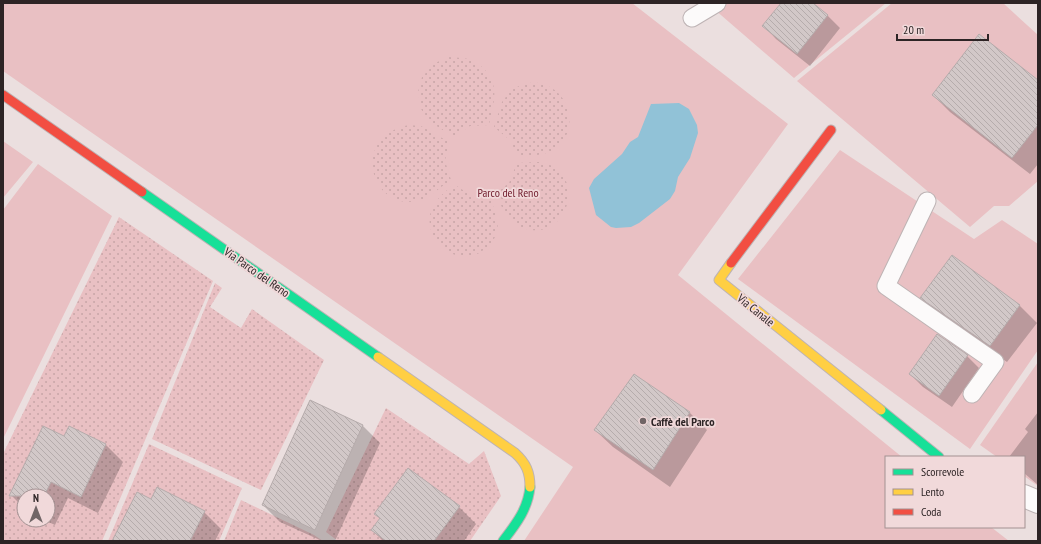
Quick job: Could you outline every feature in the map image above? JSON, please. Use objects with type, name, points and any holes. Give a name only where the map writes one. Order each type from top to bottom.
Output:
[{"type":"street","name":"Via Parco del Reno","points":[[3,95],[510,449],[528,468],[530,494],[528,506],[503,541]]},
{"type":"street","name":"Via Canale","points":[[831,130],[718,280],[938,456]]},
{"type":"street","points":[[1025,496],[1038,502]]},
{"type":"lane","points":[[692,18],[717,3]]},
{"type":"lane","points":[[927,201],[886,286],[995,362],[972,394]]},
{"type":"green space","name":"Parco del Reno","points":[[3,3],[632,3],[788,124],[678,275],[901,456],[885,456],[885,528],[992,528],[1009,541],[524,541],[573,467],[3,71]]},
{"type":"green space","points":[[707,3],[886,3],[794,78]]},
{"type":"green space","points":[[892,3],[1003,3],[1038,35],[1038,181],[1009,206],[994,206],[970,227],[797,81]]},
{"type":"green space","points":[[449,57],[466,58],[480,65],[490,77],[494,90],[494,104],[489,125],[470,126],[454,137],[430,122],[421,109],[418,92],[422,77],[435,63]]},
{"type":"green space","points":[[525,83],[543,84],[553,89],[561,96],[569,115],[569,126],[566,135],[560,144],[551,151],[539,155],[517,157],[511,141],[494,127],[502,102],[511,90]]},
{"type":"green space","points":[[409,125],[421,126],[449,142],[445,161],[451,180],[424,199],[403,202],[390,196],[380,186],[374,173],[373,158],[378,144],[390,132]]},
{"type":"green space","points":[[3,141],[33,162],[3,198]]},
{"type":"green space","points":[[840,150],[974,239],[1002,220],[1038,244],[1038,350],[970,449],[738,279]]},
{"type":"green space","points":[[538,162],[554,167],[564,176],[568,189],[568,202],[563,214],[554,224],[541,230],[526,229],[515,225],[505,214],[496,193],[509,183],[517,163]]},
{"type":"green space","points":[[38,164],[112,216],[3,439],[3,210]]},
{"type":"green space","points":[[454,184],[470,195],[489,196],[496,213],[498,227],[496,234],[487,247],[477,254],[467,256],[457,255],[448,251],[440,245],[430,227],[430,217],[433,207],[442,195]]},
{"type":"green space","points":[[119,217],[213,281],[102,541],[3,541],[3,454]]},
{"type":"green space","points":[[215,283],[222,288],[210,307],[241,328],[252,309],[324,360],[261,490],[152,439]]},
{"type":"green space","points":[[1038,362],[1038,486],[1025,477],[1025,456],[996,456],[980,445]]},
{"type":"green space","points":[[386,408],[469,464],[484,451],[501,496],[470,541],[338,541],[326,532]]},
{"type":"green space","points":[[149,444],[242,488],[219,541],[108,541]]},
{"type":"green space","points":[[241,500],[314,535],[323,541],[224,541]]},
{"type":"water","points":[[679,103],[689,109],[697,125],[698,133],[690,158],[678,177],[675,191],[670,199],[639,223],[631,227],[611,227],[596,215],[589,188],[594,179],[622,154],[630,142],[638,137],[651,104]]},
{"type":"building","points":[[781,3],[813,3],[828,15],[797,54],[762,26]]},
{"type":"building","points":[[979,34],[1038,80],[1038,125],[1012,158],[932,95]]},
{"type":"building","points":[[952,255],[1020,305],[990,346],[920,298]]},
{"type":"building","points":[[937,334],[968,355],[939,396],[909,374]]},
{"type":"building","name":"Caffè del Parco","points":[[634,374],[690,412],[653,470],[594,430]]},
{"type":"building","points":[[310,400],[363,425],[315,530],[262,505]]},
{"type":"building","points":[[43,426],[64,436],[69,426],[106,444],[81,497],[51,482],[48,488],[16,488],[16,496],[9,496]]},
{"type":"building","points":[[408,468],[460,506],[434,541],[386,541],[371,530],[380,518],[374,514]]},
{"type":"building","points":[[157,487],[205,511],[190,541],[112,541],[137,492],[151,499]]},
{"type":"traffic: fast","points":[[142,192],[378,357]]},
{"type":"traffic: fast","points":[[881,410],[938,456]]},
{"type":"traffic: fast","points":[[503,541],[517,522],[524,509],[530,487]]},
{"type":"traffic: slow","points":[[731,263],[719,280],[881,410]]},
{"type":"traffic: slow","points":[[378,357],[515,453],[527,468],[530,487]]},
{"type":"traffic: jam","points":[[3,95],[142,192]]},
{"type":"traffic: jam","points":[[731,263],[831,130]]},
{"type":"place","name":"Caffè del Parco","points":[[643,421]]}]
